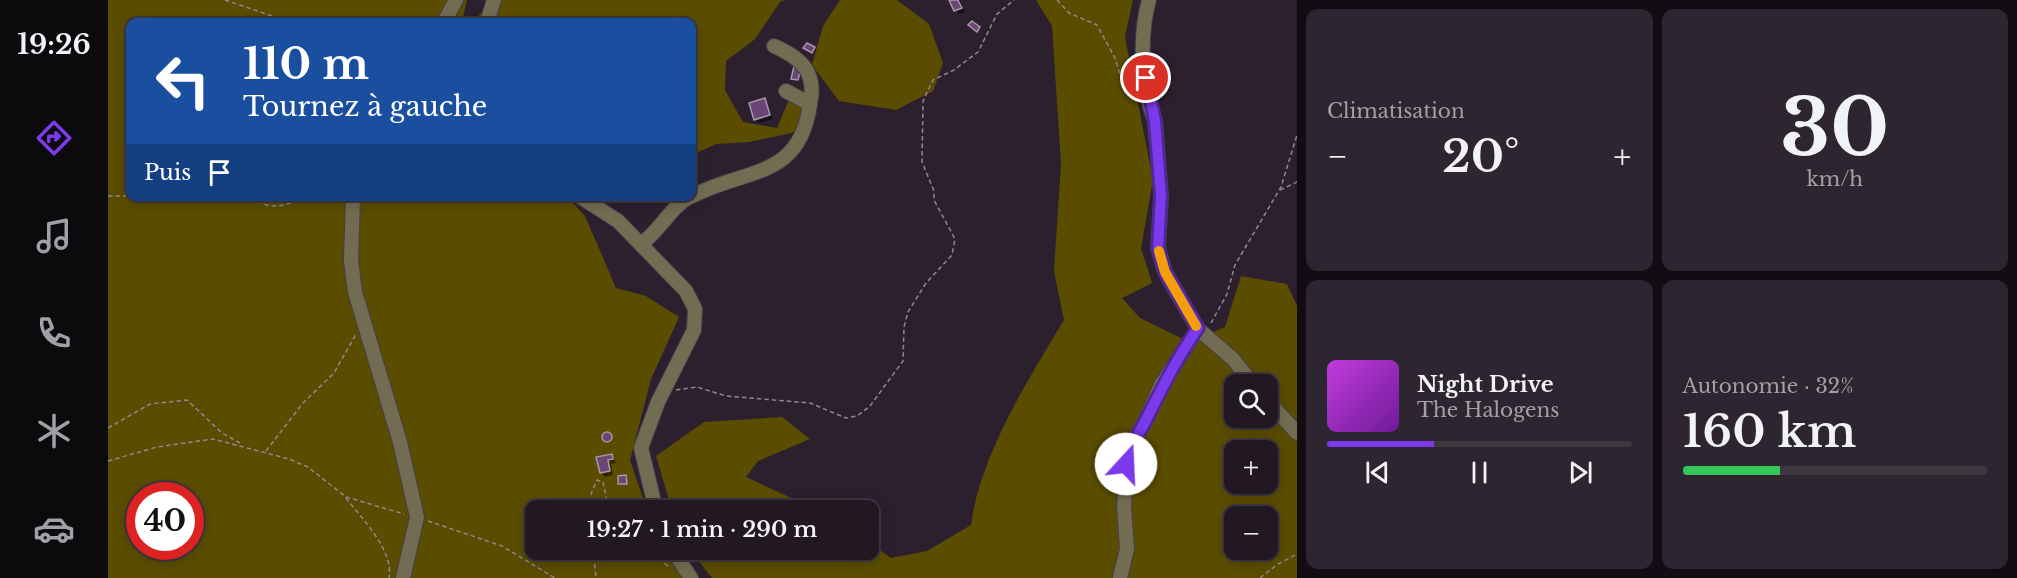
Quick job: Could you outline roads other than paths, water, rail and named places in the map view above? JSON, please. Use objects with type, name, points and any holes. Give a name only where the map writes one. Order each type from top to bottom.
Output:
[{"type":"street","points":[[446,18],[456,0]]},
{"type":"street","points":[[488,18],[494,0]]},
{"type":"street","points":[[1149,0],[1143,22],[1161,196],[1158,248],[1165,272],[1202,332],[1233,359],[1245,374]]},
{"type":"street","points":[[696,194],[777,164],[793,152],[805,133],[813,88],[805,66],[790,54],[774,46]]},
{"type":"street","points":[[786,91],[810,104]]},
{"type":"street","points":[[353,201],[351,261],[355,292],[400,442],[417,518],[403,578]]},
{"type":"street","points":[[587,201],[618,221],[686,291],[695,309],[694,330],[666,387],[641,448],[654,500]]},
{"type":"street","points":[[641,244],[654,235],[684,201]]},
{"type":"street","points":[[1120,578],[1127,549],[1124,506],[1128,449],[1146,420],[1161,385],[1202,332]]},
{"type":"street","points":[[1278,413],[1297,433]]},
{"type":"street","points":[[679,560],[691,578]]}]
